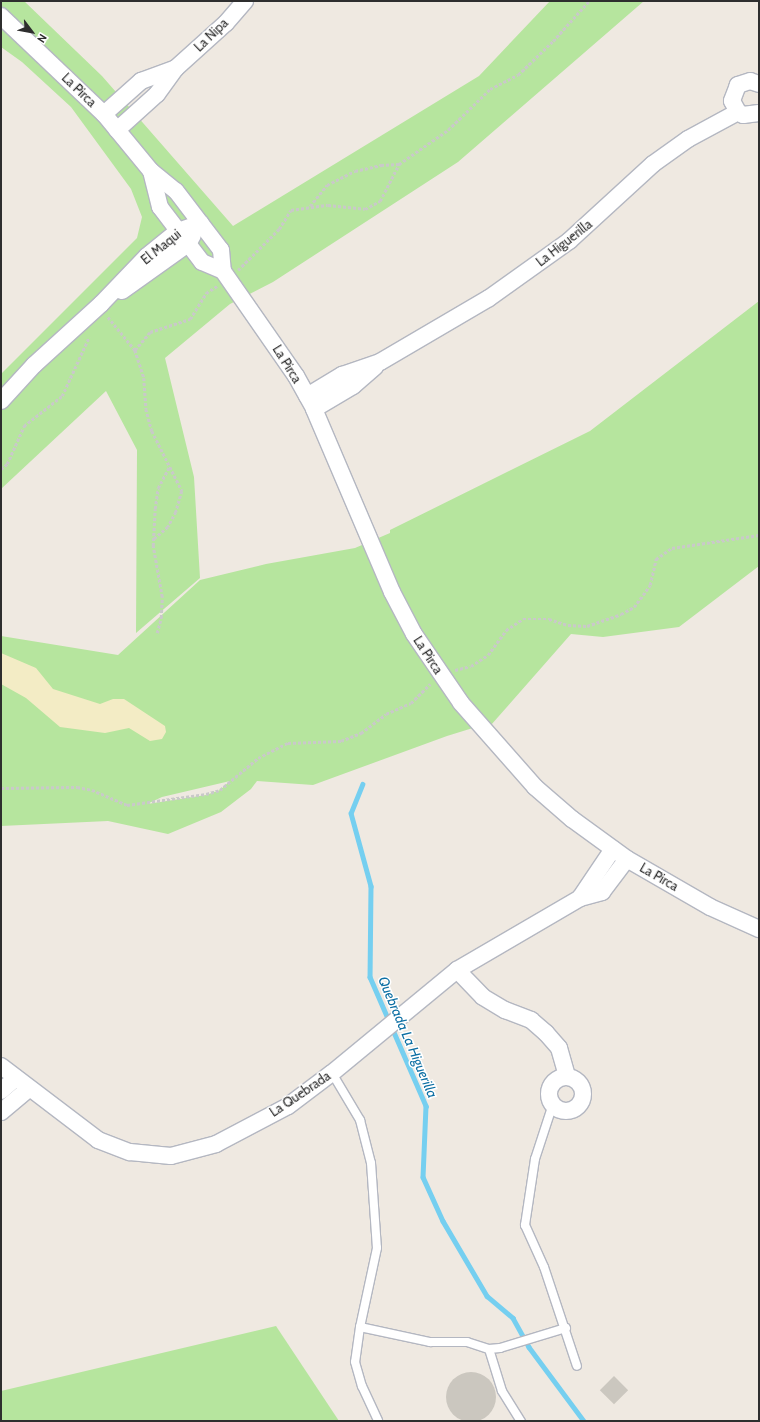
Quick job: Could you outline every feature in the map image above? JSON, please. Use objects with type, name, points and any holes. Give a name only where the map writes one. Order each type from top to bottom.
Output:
[{"type":"street","name":"La Nipa","points":[[117,130],[157,94],[176,68],[226,23],[245,1]]},
{"type":"street","name":"La Pirca","points":[[1,16],[104,114],[151,171],[176,191],[221,250],[226,275],[310,402],[392,592],[440,674],[484,731],[535,787],[572,819],[627,860],[710,907],[759,929]]},
{"type":"street","name":"La Nipa","points":[[104,114],[141,81],[176,68]]},
{"type":"street","points":[[759,84],[744,82],[735,89],[732,101],[738,112],[749,116],[759,113]]},
{"type":"street","name":"La Higuerilla","points":[[310,402],[342,375],[380,362],[489,298],[569,241],[654,164],[688,139],[738,112]]},
{"type":"street","name":"La Pirca","points":[[151,171],[160,207],[202,262],[226,275]]},
{"type":"street","name":"El Maqui","points":[[1,401],[34,365],[101,304],[147,256],[178,231],[201,222]]},
{"type":"street","name":"El Maqui","points":[[101,304],[153,271],[188,244],[201,222]]},
{"type":"street","name":"La Quebrada","points":[[580,898],[613,849]]},
{"type":"street","name":"La Quebrada","points":[[1,1066],[28,1089],[98,1140],[130,1152],[170,1156],[216,1144],[288,1106],[332,1073],[457,970],[580,898],[602,892],[627,860]]},
{"type":"street","points":[[457,970],[483,997],[504,1010],[531,1020],[546,1033],[559,1048],[567,1076]]},
{"type":"street","points":[[567,1076],[573,1078],[583,1088],[581,1103],[569,1110],[563,1110],[553,1104],[549,1092],[551,1086],[559,1078],[567,1076]]},
{"type":"street","points":[[1,1091],[16,1078]]},
{"type":"street","points":[[1,1112],[28,1089]]},
{"type":"lane","points":[[332,1073],[360,1120],[372,1163],[377,1248],[360,1327],[356,1362],[362,1386],[378,1421]]},
{"type":"lane","points":[[553,1104],[535,1159],[525,1225],[566,1328],[577,1366]]},
{"type":"lane","points":[[360,1327],[430,1342],[467,1342],[489,1349],[500,1348],[566,1328]]},
{"type":"lane","points":[[489,1349],[502,1391],[521,1421]]},
{"type":"path","points":[[135,350],[150,332],[190,319],[206,292],[279,229],[291,210],[310,207],[343,206],[365,208],[380,201],[399,164],[448,130],[490,89],[518,75],[553,41],[589,1]]},
{"type":"path","points":[[310,207],[327,185],[355,171],[381,165],[399,164]]},
{"type":"path","points":[[101,304],[135,350],[144,378],[146,409],[152,431],[182,492],[176,512],[168,527],[153,540]]},
{"type":"path","points":[[104,323],[110,318]]},
{"type":"path","points":[[1,469],[7,464],[24,426],[62,396],[87,339],[92,334]]},
{"type":"path","points":[[156,633],[161,618],[162,597],[153,540],[158,488],[169,467]]},
{"type":"path","points":[[1,788],[77,787],[92,790],[127,805],[206,794],[220,790],[258,758],[288,743],[341,741],[361,733],[386,714],[411,703],[440,674],[471,666],[488,655],[506,630],[523,619],[533,618],[587,626],[621,614],[634,607],[650,585],[656,559],[672,548],[759,535]]},
{"type":"green space","points":[[1,1],[24,1],[102,76],[233,226],[479,76],[550,1],[644,1],[458,162],[273,282],[230,304],[165,358],[194,477],[200,578],[136,633],[137,450],[106,391],[1,489],[1,374],[137,238],[142,217],[131,189],[71,107],[22,62],[1,47]]},
{"type":"green space","points":[[759,301],[759,566],[679,627],[603,637],[571,634],[491,725],[489,723],[447,736],[313,785],[257,781],[251,789],[221,812],[168,834],[108,821],[1,826],[1,636],[118,655],[200,580],[266,564],[355,548],[390,533],[390,530],[590,431]],"holes":[[[230,781],[220,790],[206,795],[147,804],[162,797]]]},
{"type":"green space","points":[[276,1326],[339,1421],[1,1421],[1,1391]]},
{"type":"sand","points":[[1,653],[36,668],[53,689],[100,704],[113,699],[124,699],[165,726],[166,732],[162,739],[150,741],[129,728],[105,733],[60,727],[26,698],[1,684]]},
{"type":"building","points":[[471,1372],[485,1376],[492,1383],[496,1397],[492,1411],[485,1418],[471,1422],[457,1418],[450,1411],[446,1397],[450,1383],[457,1376]]},
{"type":"building","points":[[614,1376],[628,1390],[614,1404],[600,1390]]},
{"type":"waterway","name":"Quebrada La Higuerilla","points":[[363,784],[351,813],[371,886],[370,977],[426,1106],[423,1177],[443,1221],[487,1296],[513,1318],[529,1347],[584,1421]]}]
